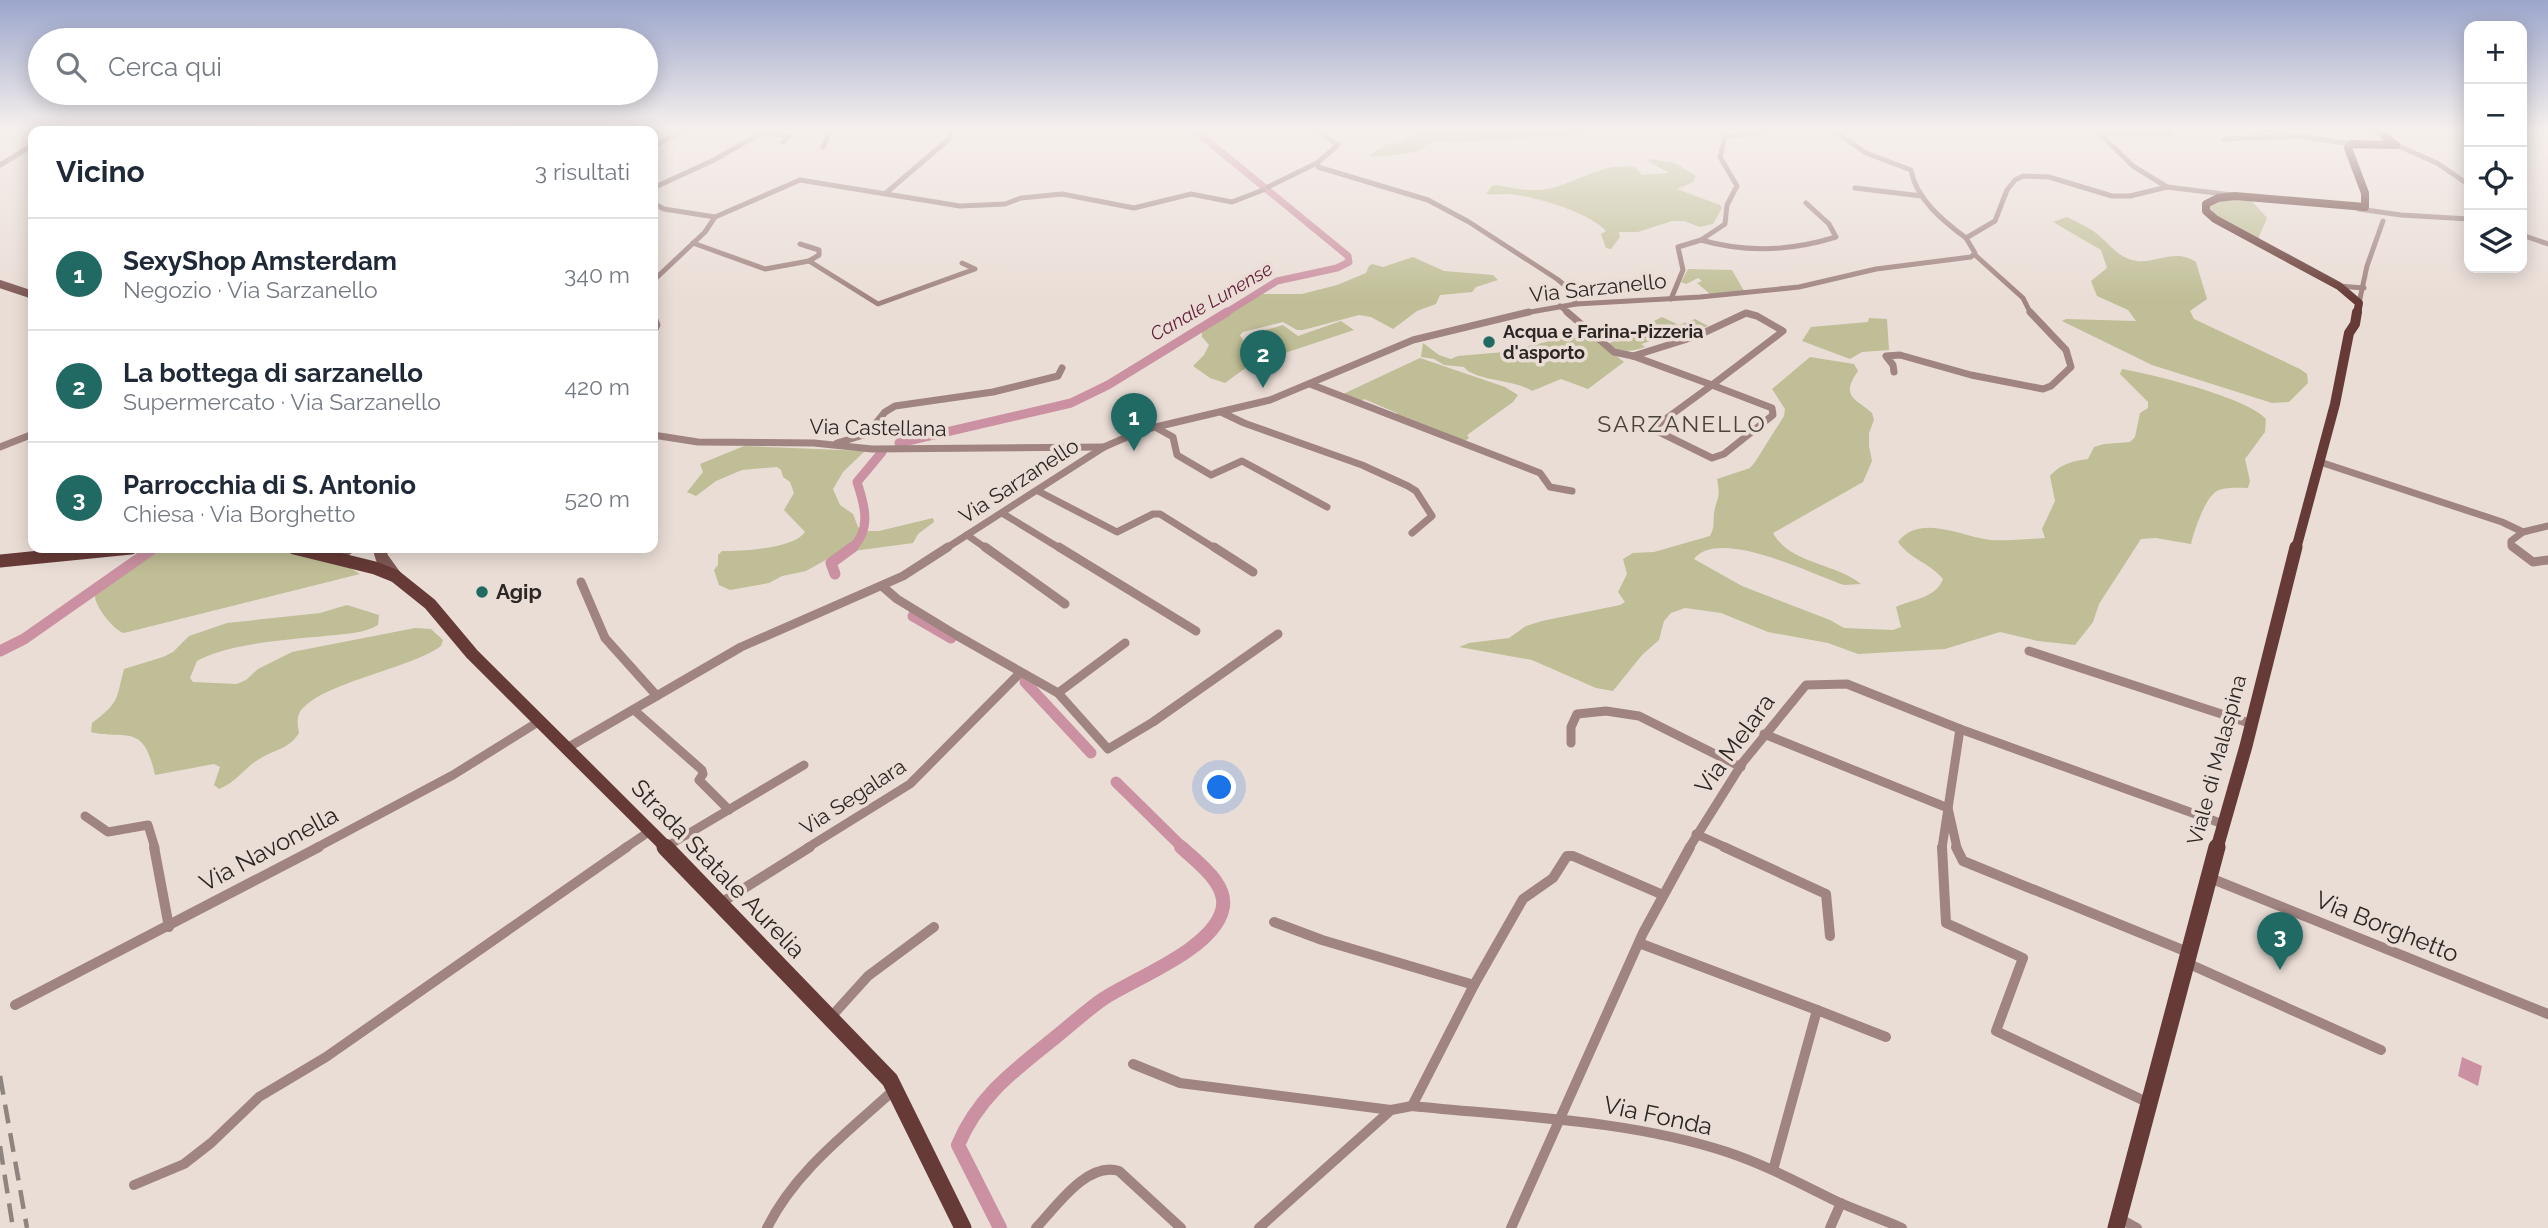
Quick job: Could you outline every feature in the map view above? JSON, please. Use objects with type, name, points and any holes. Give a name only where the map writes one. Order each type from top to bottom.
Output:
[{"type":"main road","points":[[2359,303],[2339,286],[2215,219],[2205,207],[2210,197],[2238,196],[2356,208],[2367,205],[2360,185]]},
{"type":"main road","points":[[0,284],[28,293]]},
{"type":"main road","name":"Viale di Malaspina","points":[[2118,1223],[2223,824],[2239,779],[2278,612],[2320,462],[2349,333],[2355,324],[2359,303]]},
{"type":"main road","points":[[0,561],[81,553]]},
{"type":"main road","name":"Strada Statale Aurelia","points":[[333,553],[395,576]]},
{"type":"main road","name":"Strada Statale Aurelia","points":[[380,553],[395,576],[430,604],[472,653],[538,722],[568,748],[650,831],[890,1080],[963,1228]]},
{"type":"street","points":[[658,206],[715,217],[786,185]]},
{"type":"street","points":[[828,185],[960,206],[1005,204],[1021,198],[1062,194],[1134,208],[1191,194],[1232,202],[1273,185]]},
{"type":"street","points":[[886,193],[895,185]]},
{"type":"street","points":[[1375,185],[1429,200],[1469,222],[1557,279],[1568,288],[1577,304]]},
{"type":"street","points":[[1671,299],[1683,270],[1678,247],[1701,240],[1725,224],[1727,205],[1736,185]]},
{"type":"street","points":[[1894,372],[1893,365],[1886,356],[1900,355],[1971,375],[2043,389],[2051,386],[2071,367],[2066,350],[2033,318],[2023,298],[1975,256],[1966,238],[1945,222],[1914,185]]},
{"type":"street","points":[[1966,238],[1995,221],[2011,185]]},
{"type":"street","points":[[2075,185],[2112,196],[2130,196],[2166,187],[2192,190],[2210,197]]},
{"type":"street","points":[[1855,188],[1923,196]]},
{"type":"street","points":[[2192,190],[2210,197]]},
{"type":"street","points":[[1701,240],[1724,246],[1768,248],[1836,237],[1829,224],[1805,203]]},
{"type":"street","points":[[2356,208],[2384,217],[2464,219]]},
{"type":"street","points":[[658,274],[664,266],[709,229],[715,217]]},
{"type":"street","points":[[2359,303],[2367,265],[2384,217]]},
{"type":"street","points":[[2527,237],[2548,244]]},
{"type":"street","points":[[693,243],[765,269],[774,270],[802,260],[809,261],[878,304],[975,269],[962,263]]},
{"type":"street","points":[[800,244],[819,250],[819,255],[809,261]]},
{"type":"street","name":"Via Sarzanello","points":[[568,748],[741,647],[882,586],[1038,491],[1104,447],[1155,427],[1270,400],[1422,337],[1560,306],[1799,287],[1876,269],[1975,256]]},
{"type":"street","points":[[2339,286],[2364,288]]},
{"type":"street","points":[[1560,306],[1609,349],[1633,356],[1713,386],[1772,408],[1773,415],[1724,454],[1712,458],[1655,430],[1713,386],[1783,332],[1757,316],[1742,314],[1697,336],[1633,356]]},
{"type":"street","points":[[834,444],[867,433],[895,406],[1018,387],[1058,376],[1062,368]]},
{"type":"street","points":[[1310,384],[1541,473],[1550,487],[1572,491]]},
{"type":"street","points":[[1221,412],[1244,424],[1362,466],[1416,491],[1432,516],[1412,533]]},
{"type":"street","points":[[1155,427],[1173,437],[1177,455],[1207,474],[1214,474],[1242,461],[1327,507]]},
{"type":"street","name":"Via Castellana","points":[[658,436],[698,442],[834,444],[872,449],[1104,447]]},
{"type":"street","points":[[0,447],[28,437]]},
{"type":"street","points":[[2320,462],[2502,522],[2523,532]]},
{"type":"street","points":[[1038,491],[1117,532],[1153,514],[1160,514],[1253,572]]},
{"type":"street","points":[[1002,513],[1117,586],[1196,631]]},
{"type":"street","points":[[2548,526],[2523,532],[2511,541],[2511,546],[2532,562],[2548,561]]},
{"type":"street","points":[[967,535],[1065,604]]},
{"type":"street","points":[[581,582],[605,638],[656,696]]},
{"type":"street","points":[[882,586],[897,599],[1058,693],[1108,749],[1153,722],[1278,634]]},
{"type":"street","points":[[1058,693],[1125,643]]},
{"type":"street","points":[[2029,651],[2252,724]]},
{"type":"street","name":"Via Segalara","points":[[719,904],[910,784],[1020,673]]},
{"type":"street","name":"Via Melara","points":[[1511,1228],[1639,943],[1696,834],[1764,734],[1807,685],[1847,684],[1960,729],[2223,824]]},
{"type":"street","points":[[634,710],[704,772],[699,780],[729,810]]},
{"type":"street","points":[[1571,743],[1571,727],[1577,715],[1606,711],[1639,716],[1741,767]]},
{"type":"street","name":"Via Navonella","points":[[15,1005],[169,927],[453,775],[538,722]]},
{"type":"street","points":[[1960,729],[1942,843],[1946,923],[2023,958],[1996,1031],[2151,1104]]},
{"type":"street","points":[[1764,734],[1948,808],[1954,823],[1956,852],[1963,861],[2188,958],[2381,1049]]},
{"type":"street","points":[[666,848],[804,765]]},
{"type":"street","points":[[85,816],[101,832],[113,834],[148,825],[151,828],[169,927]]},
{"type":"street","points":[[134,1185],[184,1164],[211,1143],[259,1097],[326,1057],[650,831]]},
{"type":"street","points":[[1696,834],[1826,894],[1830,936]]},
{"type":"street","points":[[1412,1106],[1474,985],[1523,899],[1553,878],[1567,856],[1573,856],[1663,895]]},
{"type":"street","name":"Via Borghetto","points":[[2210,878],[2548,1014]]},
{"type":"street","points":[[1274,922],[1322,940],[1474,985]]},
{"type":"street","points":[[830,1018],[867,976],[934,927]]},
{"type":"street","points":[[1639,943],[1886,1037]]},
{"type":"street","points":[[1773,1170],[1817,1010]]},
{"type":"street","name":"Via Fonda","points":[[1133,1064],[1180,1083],[1391,1110],[1412,1106],[1560,1119],[1620,1127],[1682,1140],[1727,1152],[1773,1170],[1841,1203],[1902,1228]]},
{"type":"street","points":[[767,1228],[771,1215],[817,1161],[895,1089]]},
{"type":"street","points":[[1259,1228],[1391,1110]]},
{"type":"street","points":[[1036,1228],[1068,1195],[1094,1174],[1107,1168],[1119,1171],[1181,1228]]},
{"type":"street","points":[[1830,1228],[1841,1203]]},
{"type":"street","points":[[2118,1223],[2137,1228]]},
{"type":"green space","points":[[1495,185],[1526,190],[1549,189],[1559,185],[1685,185],[1677,189],[1722,208],[1713,224],[1700,227],[1684,221],[1672,221],[1638,232],[1619,232],[1620,237],[1611,249],[1606,248],[1601,234],[1606,231],[1574,211],[1520,195],[1486,194]]},
{"type":"green space","points":[[2249,198],[2267,218],[2258,239],[2220,220],[2210,208],[2214,202]]},
{"type":"green space","points":[[2067,217],[2093,231],[2131,260],[2145,261],[2181,256],[2196,262],[2207,299],[2190,311],[2194,319],[2300,369],[2307,374],[2308,383],[2289,402],[2272,403],[2152,365],[2062,321],[2136,321],[2128,310],[2097,296],[2091,281],[2107,268],[2101,250],[2053,222]]},
{"type":"green space","points":[[1413,257],[1444,271],[1493,275],[1498,280],[1476,287],[1472,292],[1440,295],[1436,304],[1417,311],[1393,329],[1371,317],[1359,315],[1303,330],[1297,330],[1283,322],[1243,332],[1240,335],[1248,349],[1273,360],[1247,367],[1225,383],[1210,378],[1193,366],[1209,345],[1202,337],[1202,331],[1262,294],[1302,294],[1337,285],[1366,273],[1372,264],[1383,267]]},
{"type":"green space","points":[[1688,269],[1732,270],[1744,291],[1710,294],[1697,283],[1702,281],[1698,278],[1686,284],[1681,282]]},
{"type":"green space","points":[[1662,317],[1679,325],[1695,319],[1708,326],[1681,336],[1676,333],[1641,344],[1645,347],[1635,350],[1626,351],[1608,344]]},
{"type":"green space","points":[[1869,318],[1887,319],[1889,350],[1862,352],[1850,359],[1802,341],[1811,327],[1868,322]]},
{"type":"green space","points":[[1341,321],[1354,330],[1279,355],[1253,334],[1283,325],[1298,336]]},
{"type":"green space","points":[[1577,325],[1624,362],[1588,389],[1561,379],[1532,391],[1476,375],[1464,367],[1444,365],[1434,359],[1421,357],[1423,343],[1439,355],[1451,359],[1504,352],[1550,341],[1549,339],[1559,336],[1562,338],[1576,333],[1574,331]]},
{"type":"green space","points":[[1810,357],[1854,364],[1858,371],[1850,386],[1850,392],[1855,400],[1872,413],[1874,420],[1869,433],[1872,461],[1863,482],[1773,533],[1790,551],[1861,584],[1844,585],[1744,550],[1706,550],[1694,559],[1742,586],[1844,628],[1893,630],[1901,627],[1896,607],[1930,594],[1940,585],[1943,579],[1898,542],[1907,533],[1929,528],[1990,540],[2045,538],[2042,529],[2055,501],[2050,476],[2067,464],[2088,459],[2094,447],[2130,442],[2135,437],[2140,413],[2148,408],[2148,402],[2120,374],[2122,369],[2176,381],[2240,403],[2266,419],[2265,432],[2245,459],[2250,481],[2248,488],[2226,488],[2214,493],[2201,514],[2191,544],[2156,538],[2141,539],[2099,604],[2093,622],[2075,645],[2038,641],[2000,632],[1945,649],[1858,654],[1828,643],[1768,632],[1721,613],[1685,608],[1671,613],[1664,621],[1659,640],[1642,655],[1613,691],[1596,688],[1532,660],[1459,647],[1469,643],[1509,638],[1526,626],[1542,621],[1620,605],[1625,602],[1618,592],[1627,574],[1623,559],[1633,553],[1654,552],[1710,536],[1719,494],[1717,479],[1750,468],[1755,462],[1784,416],[1785,409],[1772,389]]},
{"type":"green space","points":[[1420,358],[1505,387],[1518,395],[1513,402],[1467,435],[1469,438],[1465,441],[1396,416],[1397,413],[1364,399],[1360,402],[1341,395]]},
{"type":"green space","points":[[744,446],[865,451],[843,472],[833,489],[840,505],[853,514],[858,527],[863,531],[879,531],[933,518],[934,522],[918,534],[913,543],[838,553],[806,571],[782,576],[769,583],[730,590],[719,585],[714,570],[718,565],[718,555],[722,551],[779,545],[799,538],[805,532],[784,510],[794,493],[790,482],[777,467],[742,470],[716,481],[696,496],[687,492],[703,472],[700,464]]},
{"type":"green space","points":[[294,553],[344,565],[360,574],[124,633],[110,622],[101,610],[95,594],[149,554]]},
{"type":"green space","points":[[347,605],[379,615],[378,625],[353,633],[265,642],[228,649],[197,661],[190,678],[193,682],[237,684],[258,669],[292,652],[415,628],[431,629],[443,640],[441,646],[409,662],[345,684],[310,702],[299,714],[299,733],[291,742],[255,762],[232,782],[219,789],[214,785],[220,767],[214,764],[155,775],[145,747],[139,740],[124,735],[91,732],[92,723],[108,710],[116,699],[124,669],[173,652],[189,636],[227,623],[320,613]]},
{"type":"shaded area","points":[[2462,1057],[2482,1066],[2478,1086],[2458,1076]]},
{"type":"waterway","name":"Canale Lunense","points":[[1224,314],[1277,281],[1337,268],[1349,262],[1348,256],[1262,185]]},
{"type":"waterway","name":"Canale Lunense","points":[[899,443],[1071,403],[1108,385],[1227,312]]},
{"type":"waterway","name":"Canale Lunense","points":[[853,547],[862,534],[865,517],[857,482],[882,452]]},
{"type":"waterway","name":"Canale Lunense","points":[[835,574],[831,563],[853,547]]},
{"type":"waterway","points":[[0,651],[24,639],[147,553]]},
{"type":"waterway","name":"Canale Lunense","points":[[913,616],[951,638]]},
{"type":"waterway","name":"Canale Lunense","points":[[1025,682],[1091,753]]},
{"type":"waterway","name":"Canale Lunense","points":[[1116,782],[1183,848]]},
{"type":"waterway","name":"Canale Lunense","points":[[1000,1228],[958,1145],[988,1097],[1013,1072],[1097,1003],[1170,962],[1203,938],[1215,925],[1222,911],[1221,892],[1204,867],[1181,847]]},
{"type":"railway","points":[[0,1076],[27,1228]]},
{"type":"railway","points":[[0,1146],[13,1228]]},
{"type":"place","name":"Acqua e Farina-Pizzeria d'asporto","points":[[1489,342]]},
{"type":"place","name":"La bottega di sarzanello","points":[[1263,388]]},
{"type":"place","name":"SexyShop Amsterdam","points":[[1134,451]]},
{"type":"place","name":"Agip","points":[[482,592]]},
{"type":"place","name":"Parrocchia di S. Antonio","points":[[2280,970]]},
{"type":"district","name":"SARZANELLO","points":[[1682,424]]}]
